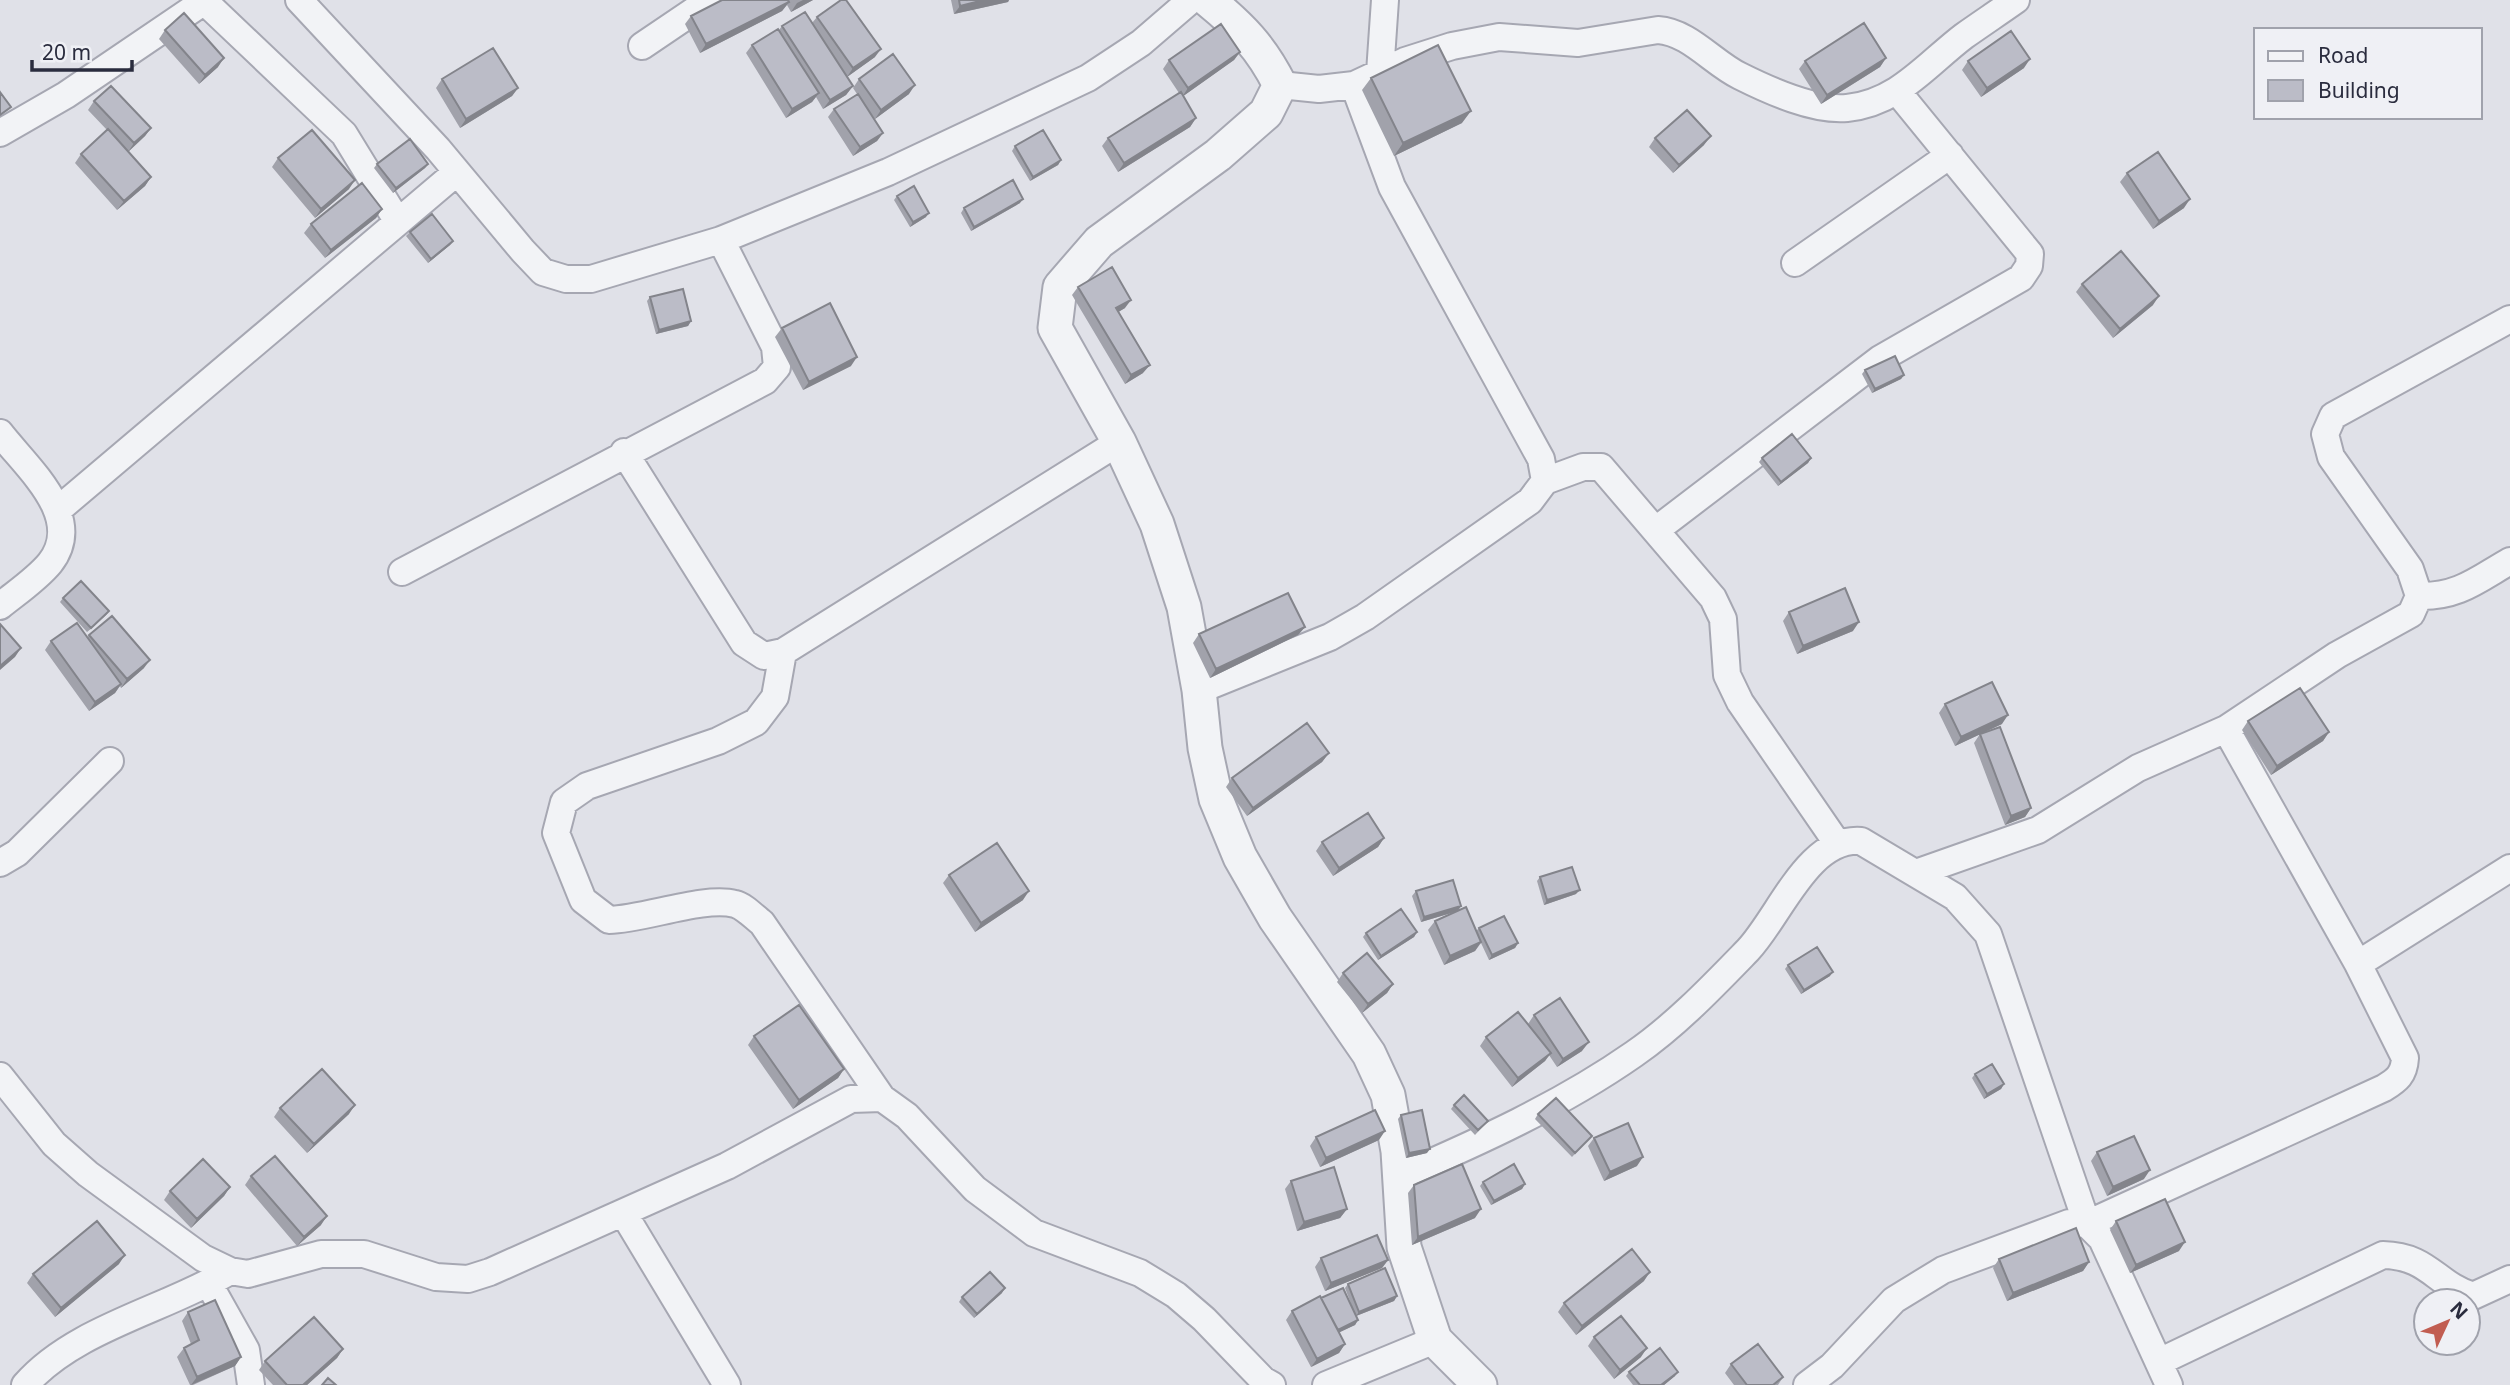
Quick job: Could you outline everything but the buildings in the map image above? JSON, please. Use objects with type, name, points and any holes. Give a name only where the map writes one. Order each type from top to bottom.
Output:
[{"type":"street","points":[[299,0],[457,172],[543,272],[566,279],[591,279],[721,240],[888,173],[1088,78],[1132,50],[1191,0]]},
{"type":"street","points":[[642,46],[710,0]]},
{"type":"street","points":[[1208,0],[1238,25],[1264,54],[1280,85]]},
{"type":"street","points":[[1380,73],[1385,0]]},
{"type":"street","points":[[1280,85],[1319,89],[1354,85],[1405,61],[1452,46],[1499,37],[1578,43],[1672,30],[1738,75],[1826,106],[1846,108],[1866,104],[1923,74],[1963,37],[2016,0]]},
{"type":"street","points":[[0,132],[66,95],[205,1],[344,134],[398,222]]},
{"type":"street","points":[[1280,85],[1266,113],[1218,155],[1099,242],[1060,287],[1055,328],[1119,442],[1157,524],[1184,607],[1199,690],[1205,748],[1216,799],[1235,845],[1275,918],[1369,1054],[1388,1096],[1398,1151],[1404,1247],[1435,1340],[1480,1385]]},
{"type":"street","points":[[1354,85],[1392,187],[1541,459],[1545,481]]},
{"type":"street","points":[[1656,530],[1880,359],[2021,278],[2029,266],[2030,254],[1897,90]]},
{"type":"street","points":[[1795,263],[1950,155]]},
{"type":"street","points":[[59,509],[457,172]]},
{"type":"street","points":[[402,572],[624,452],[765,380],[777,367],[775,347],[721,240]]},
{"type":"street","points":[[1916,873],[2038,830],[2138,768],[2226,729],[2337,655],[2411,614],[2419,596],[2410,569],[2331,457],[2325,434],[2333,416],[2510,319]]},
{"type":"street","points":[[0,433],[59,509],[63,534],[50,564],[0,606]]},
{"type":"street","points":[[624,452],[744,643],[764,656],[783,652],[1119,442]]},
{"type":"street","points":[[1199,690],[1330,637],[1365,617],[1530,501],[1545,481],[1583,467],[1601,467],[1713,598],[1723,619],[1727,675],[1740,702],[1838,843]]},
{"type":"street","points":[[2419,596],[2444,596],[2453,593],[2510,561]]},
{"type":"street","points":[[783,652],[775,697],[756,722],[719,741],[587,786],[564,802],[556,833],[583,900],[609,920],[635,919],[708,903],[736,904],[762,923],[882,1098],[907,1116],[975,1189],[1034,1233],[1140,1273],[1176,1295],[1204,1319],[1263,1380],[1272,1385]]},
{"type":"street","points":[[1807,1385],[1832,1366],[1894,1300],[1943,1270],[2069,1223],[2087,1224],[2397,1080],[2404,1070],[2405,1058],[2358,964],[2226,729]]},
{"type":"street","points":[[0,863],[17,853],[110,761]]},
{"type":"street","points":[[1398,1177],[1517,1123],[1634,1054],[1703,996],[1750,947],[1815,859],[1838,843],[1861,841],[1955,897],[1976,919],[1992,943],[2087,1224],[2102,1239],[2164,1373],[2383,1255],[2403,1255],[2421,1262],[2457,1291],[2473,1296],[2510,1279]]},
{"type":"street","points":[[2358,964],[2510,868]]},
{"type":"street","points":[[0,1076],[54,1144],[88,1174],[203,1258],[220,1277],[246,1350],[251,1385]]},
{"type":"street","points":[[25,1385],[41,1367],[63,1351],[220,1277],[248,1274],[321,1254],[364,1254],[436,1277],[468,1279],[490,1272],[727,1166],[850,1099],[882,1098]]},
{"type":"street","points":[[624,1214],[727,1385]]},
{"type":"street","points":[[1326,1385],[1435,1340]]}]
